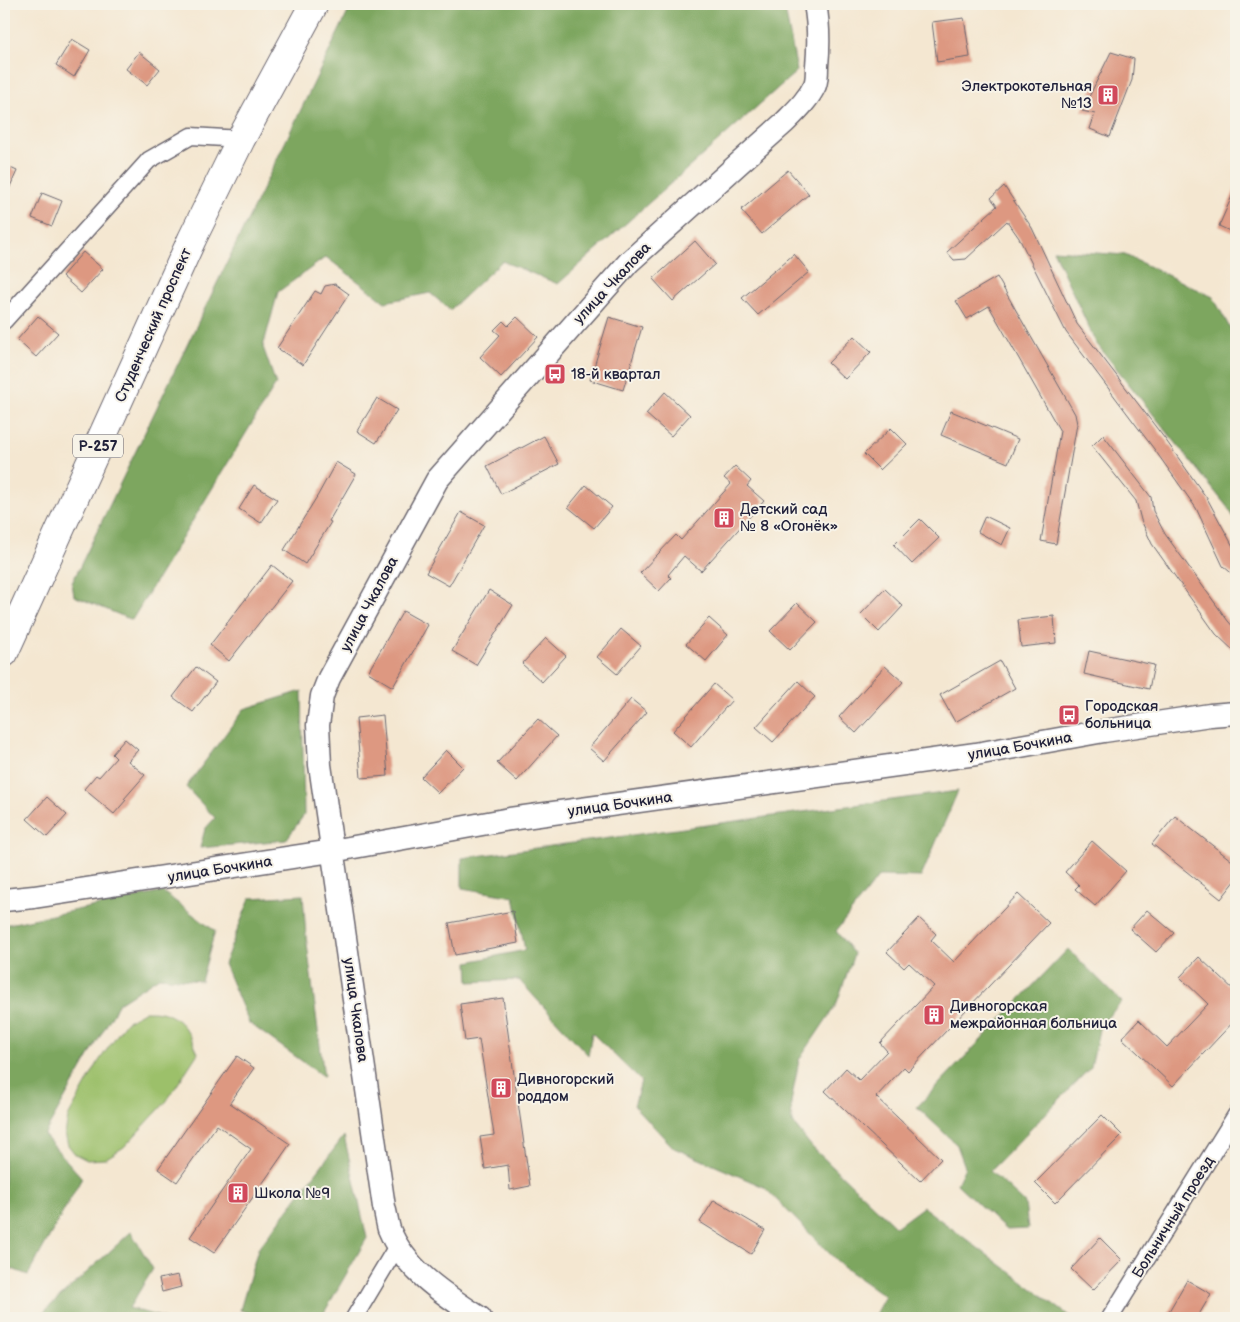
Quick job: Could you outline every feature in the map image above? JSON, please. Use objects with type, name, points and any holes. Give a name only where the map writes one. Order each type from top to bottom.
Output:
[{"type":"highway","name":"Студенческий проспект","points":[[4,653],[192,239],[241,139],[314,4]]},
{"type":"main road","name":"улица Чкалова","points":[[480,1318],[438,1290],[426,1279],[407,1259],[389,1228],[384,1207],[320,765],[318,725],[322,696],[329,678],[437,480],[629,262],[785,122],[805,101],[815,84],[817,69],[818,22],[815,4]]},
{"type":"main road","name":"улица Бочкина","points":[[4,900],[332,852],[510,819],[976,754],[1104,731],[1210,715],[1236,713]]},
{"type":"main road","points":[[4,910],[34,897]]},
{"type":"street","points":[[4,322],[149,160],[191,136],[241,139]]},
{"type":"street","name":"Больничный проезд","points":[[1110,1318],[1236,1115]]},
{"type":"street","points":[[354,1318],[398,1246]]},
{"type":"green space","points":[[352,4],[784,4],[797,71],[558,284],[502,261],[450,310],[430,293],[385,302],[326,257],[278,292],[263,347],[276,384],[132,620],[74,596],[72,583]]},
{"type":"green space","points":[[1053,250],[1125,255],[1213,297],[1236,339],[1236,521],[1228,508],[1096,343]]},
{"type":"green space","points":[[302,691],[304,815],[286,840],[200,848],[205,829],[215,818],[186,787],[244,709]]},
{"type":"green space","points":[[958,791],[921,877],[879,876],[836,931],[854,954],[836,1005],[799,1060],[791,1103],[792,1122],[812,1147],[896,1227],[923,1207],[1072,1318],[873,1318],[885,1296],[843,1267],[764,1187],[674,1148],[634,1106],[641,1081],[592,1033],[588,1055],[519,980],[469,982],[468,962],[525,950],[514,897],[462,888],[462,858]]},
{"type":"green space","points":[[163,892],[215,931],[201,981],[159,977],[119,1003],[44,1135],[82,1178],[28,1275],[4,1266],[4,925]]},
{"type":"green space","points":[[303,895],[306,936],[324,1077],[249,1023],[224,964],[250,898]]},
{"type":"green space","points":[[1068,949],[1122,1002],[1100,1025],[1091,1067],[990,1171],[1025,1203],[1028,1229],[1006,1230],[957,1184],[965,1167],[957,1145],[917,1107]]},
{"type":"green space","points":[[145,1011],[161,1012],[175,1018],[188,1033],[198,1053],[166,1102],[124,1147],[105,1159],[87,1160],[75,1154],[68,1145],[65,1134],[68,1117],[99,1061],[126,1022]]},
{"type":"green space","points":[[344,1136],[367,1238],[321,1318],[263,1318],[240,1310],[258,1249]]},
{"type":"green space","points":[[131,1232],[153,1269],[129,1308],[164,1318],[37,1318]]},
{"type":"building","points":[[964,18],[970,57],[937,62],[932,22]]},
{"type":"building","points":[[72,39],[90,50],[74,77],[56,65]]},
{"type":"building","points":[[139,52],[160,69],[147,85],[126,69]]},
{"type":"building","name":"Электрокотельная №13","points":[[1111,52],[1134,59],[1132,80],[1110,137],[1090,129],[1095,114],[1082,111]]},
{"type":"building","points":[[4,165],[17,171],[4,200]]},
{"type":"building","points":[[788,170],[809,194],[762,234],[741,210]]},
{"type":"building","points":[[1004,186],[1032,228],[1077,324],[1165,439],[1208,500],[1236,552],[1236,577],[1223,566],[1196,508],[1066,332],[1019,238],[1007,221],[966,259],[954,260],[947,252],[997,206],[991,198]]},
{"type":"building","points":[[1236,187],[1236,234],[1219,226]]},
{"type":"building","points":[[42,193],[62,201],[52,226],[32,218]]},
{"type":"building","points":[[695,241],[715,264],[673,301],[653,279]]},
{"type":"building","points":[[83,252],[103,269],[81,293],[62,276]]},
{"type":"building","points":[[794,254],[809,272],[758,315],[742,298]]},
{"type":"building","points":[[997,277],[1075,414],[1077,424],[1056,544],[1041,541],[1060,431],[989,306],[967,319],[956,301]]},
{"type":"building","points":[[335,284],[349,294],[303,365],[277,348],[315,291],[321,294],[325,286]]},
{"type":"building","points":[[38,316],[58,333],[36,357],[17,340]]},
{"type":"building","points":[[517,317],[538,337],[501,377],[480,357],[500,335],[494,330],[503,321],[508,326]]},
{"type":"building","points":[[609,317],[642,327],[623,390],[590,380]]},
{"type":"building","points":[[854,336],[871,352],[845,379],[828,363]]},
{"type":"building","points":[[665,392],[690,415],[671,436],[646,414]]},
{"type":"building","points":[[377,398],[397,410],[376,443],[357,431]]},
{"type":"building","points":[[951,411],[1018,439],[1008,463],[941,435]]},
{"type":"building","points":[[891,428],[907,444],[880,470],[864,454]]},
{"type":"building","points":[[1103,435],[1151,497],[1153,511],[1165,534],[1236,630],[1236,653],[1216,634],[1152,544],[1141,520],[1136,501],[1092,446]]},
{"type":"building","points":[[544,436],[559,464],[501,494],[487,466]]},
{"type":"building","points":[[336,462],[356,474],[329,521],[331,522],[305,564],[284,550]]},
{"type":"building","name":"Детский сад № 8 «Огонёк»","points":[[735,466],[751,481],[747,486],[764,501],[701,571],[684,556],[668,575],[671,578],[659,591],[640,573],[676,535],[681,540],[731,484],[724,478]]},
{"type":"building","points":[[254,485],[277,499],[261,523],[239,509]]},
{"type":"building","points":[[586,485],[612,507],[594,528],[568,507]]},
{"type":"building","points":[[461,512],[484,525],[449,586],[426,573]]},
{"type":"building","points":[[985,516],[1010,528],[1002,545],[978,532]]},
{"type":"building","points":[[920,519],[939,538],[912,564],[894,545]]},
{"type":"building","points":[[272,565],[292,581],[229,661],[210,645]]},
{"type":"building","points":[[885,589],[903,606],[879,632],[861,614]]},
{"type":"building","points":[[489,590],[513,605],[476,665],[452,651]]},
{"type":"building","points":[[797,603],[817,622],[790,650],[770,631]]},
{"type":"building","points":[[403,611],[428,625],[393,687],[368,672]]},
{"type":"building","points":[[1054,616],[1056,643],[1021,647],[1018,620]]},
{"type":"building","points":[[709,618],[728,635],[706,661],[686,644]]},
{"type":"building","points":[[621,629],[641,646],[617,674],[597,657]]},
{"type":"building","points":[[546,638],[566,656],[542,682],[522,664]]},
{"type":"building","points":[[1089,651],[1154,665],[1149,689],[1084,674]]},
{"type":"building","points":[[1000,661],[1015,688],[955,722],[940,695]]},
{"type":"building","points":[[885,666],[903,682],[856,733],[839,717]]},
{"type":"building","points":[[196,667],[216,682],[193,712],[173,697]]},
{"type":"building","points":[[798,681],[815,697],[773,742],[756,727]]},
{"type":"building","points":[[714,684],[732,700],[691,747],[673,731]]},
{"type":"building","points":[[631,699],[647,712],[604,761],[589,748]]},
{"type":"building","points":[[383,715],[388,776],[361,778],[356,718]]},
{"type":"building","points":[[538,719],[557,736],[517,781],[497,763]]},
{"type":"building","points":[[125,739],[138,750],[128,761],[145,775],[124,799],[126,800],[114,814],[84,789],[96,775],[99,777],[116,758],[112,754]]},
{"type":"building","points":[[446,750],[463,767],[438,793],[421,777]]},
{"type":"building","points":[[47,797],[67,815],[47,837],[27,819]]},
{"type":"building","points":[[1175,816],[1236,864],[1236,880],[1221,899],[1152,844]]},
{"type":"building","points":[[1092,841],[1126,871],[1095,906],[1075,889],[1079,885],[1065,872]]},
{"type":"building","name":"Дивногорская межрайонная больница","points":[[1018,894],[1049,923],[908,1071],[904,1067],[876,1097],[941,1159],[920,1181],[825,1091],[846,1068],[859,1080],[887,1051],[880,1043],[934,986],[909,963],[904,968],[887,952],[919,918],[936,934],[931,940],[954,962]]},
{"type":"building","points":[[1147,910],[1174,933],[1156,952],[1130,929]]},
{"type":"building","points":[[513,911],[518,943],[455,955],[449,923]]},
{"type":"building","points":[[1199,957],[1236,992],[1236,1019],[1173,1086],[1122,1038],[1139,1020],[1167,1047],[1208,1004],[1180,977]]},
{"type":"building","name":"Дивногорский роддом","points":[[503,998],[530,1186],[510,1190],[508,1165],[485,1169],[480,1137],[494,1135],[479,1039],[465,1041],[460,1004]]},
{"type":"building","name":"Школа №9","points":[[237,1056],[254,1068],[230,1103],[290,1144],[214,1253],[190,1237],[251,1149],[217,1125],[177,1182],[158,1169]]},
{"type":"building","points":[[1102,1115],[1122,1135],[1055,1203],[1035,1183]]},
{"type":"building","points":[[714,1200],[765,1230],[751,1254],[700,1222]]},
{"type":"building","points":[[1100,1238],[1122,1260],[1093,1290],[1071,1269]]},
{"type":"building","points":[[178,1275],[181,1287],[162,1292],[159,1279]]},
{"type":"building","points":[[1187,1280],[1211,1294],[1197,1318],[1165,1318]]},
{"type":"place","name":"Электрокотельная №13","points":[[1108,95]]},
{"type":"place","name":"18-й квартал","points":[[555,374]]},
{"type":"place","name":"Детский сад № 8 «Огонёк»","points":[[724,518]]},
{"type":"place","name":"Городская больница","points":[[1069,715]]},
{"type":"place","name":"Дивногорская межрайонная больница","points":[[934,1015]]},
{"type":"place","name":"Дивногорский роддом","points":[[501,1088]]},
{"type":"place","name":"Школа №9","points":[[238,1193]]}]
